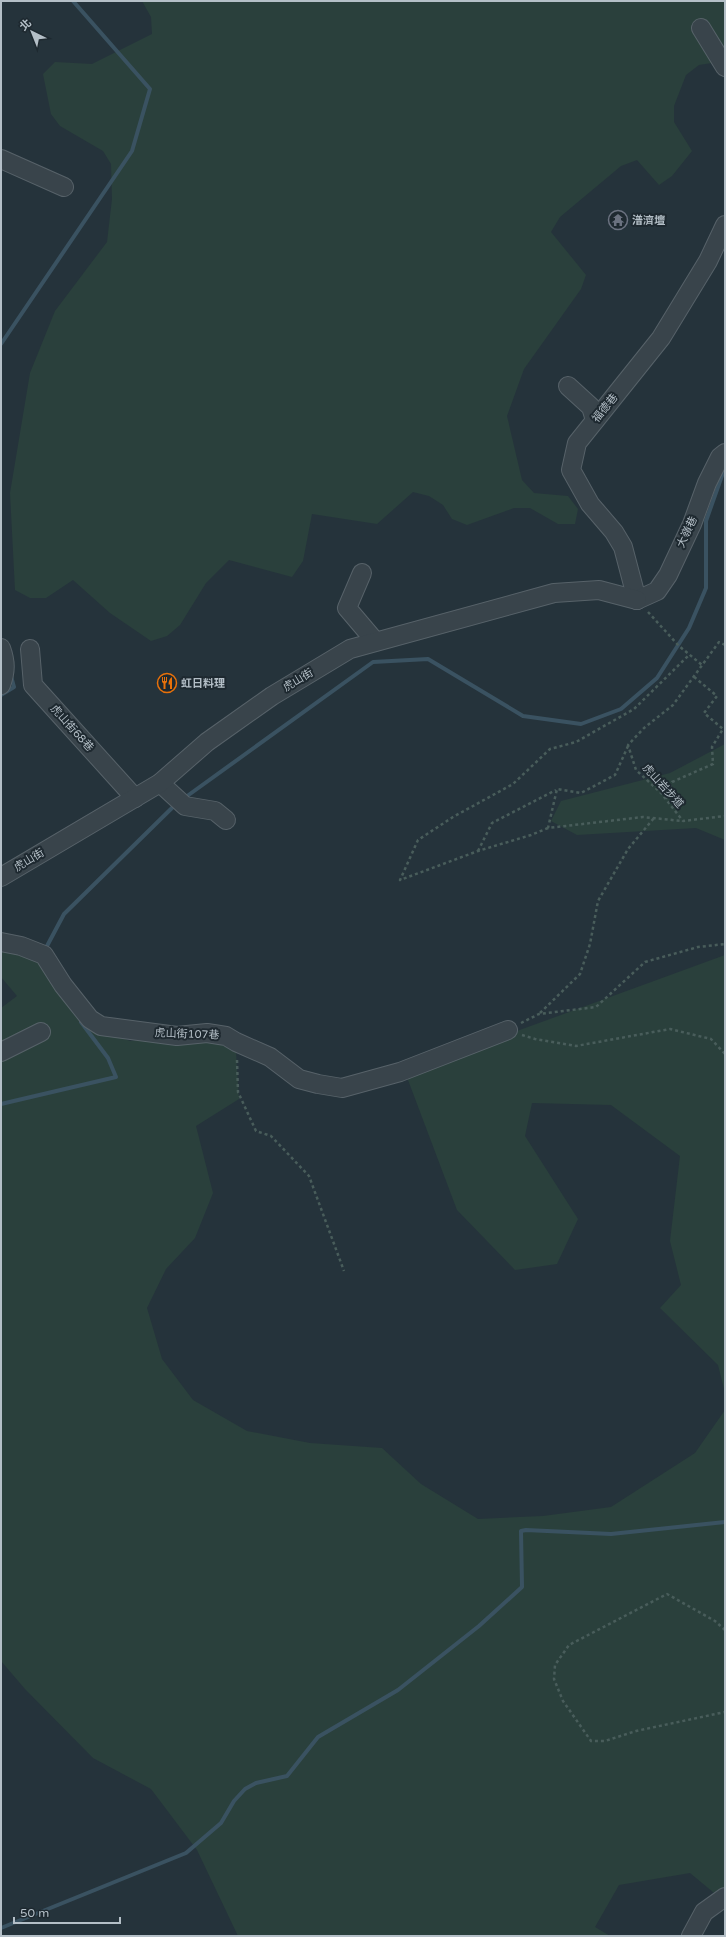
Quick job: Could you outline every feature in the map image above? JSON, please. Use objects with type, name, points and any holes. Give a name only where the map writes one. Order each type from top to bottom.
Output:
[{"type":"street","points":[[702,28],[725,67]]},
{"type":"street","points":[[1,159],[64,187]]},
{"type":"street","name":"福德巷","points":[[637,600],[623,547],[614,532],[590,504],[571,470],[577,443],[661,338],[708,261],[725,225]]},
{"type":"street","points":[[568,386],[591,407],[595,420]]},
{"type":"street","name":"大嶺巷","points":[[637,600],[657,591],[668,575],[692,524],[707,484],[720,457],[725,453]]},
{"type":"street","points":[[362,573],[347,608],[376,641]]},
{"type":"street","name":"虎山街","points":[[1,877],[160,783],[207,742],[272,696],[350,649],[554,593],[599,590],[637,600]]},
{"type":"street","points":[[1,648],[5,660],[5,672],[1,685]]},
{"type":"street","name":"虎山街68巷","points":[[30,649],[33,685],[135,798]]},
{"type":"street","points":[[160,783],[185,806],[215,811],[226,820]]},
{"type":"street","name":"虎山街107巷","points":[[1,942],[21,946],[44,955],[63,985],[90,1019],[101,1026],[177,1036],[207,1033],[226,1036],[270,1057],[299,1079],[342,1088],[400,1072],[508,1030]]},
{"type":"street","points":[[1,1052],[41,1032]]},
{"type":"street","points":[[691,1936],[704,1912],[725,1897]]},
{"type":"path","points":[[637,600],[690,655],[702,664]]},
{"type":"path","points":[[478,850],[492,823],[557,790],[581,793],[615,775],[628,745],[644,728],[673,705],[719,642],[725,645]]},
{"type":"path","points":[[683,821],[643,817],[548,828],[531,835],[478,850],[400,880],[418,840],[453,817],[513,784],[550,750],[576,742],[634,709],[690,655]]},
{"type":"path","points":[[666,799],[672,782],[713,764],[712,747],[723,729],[704,713],[717,696],[693,676]]},
{"type":"path","name":"虎山岩步道","points":[[628,745],[636,770],[666,799],[683,821],[725,816]]},
{"type":"path","points":[[548,828],[557,790]]},
{"type":"path","points":[[508,1030],[539,1014],[580,974],[590,944],[598,901],[628,849],[654,818]]},
{"type":"path","points":[[539,1014],[596,1007],[645,962],[698,947],[725,944]]},
{"type":"path","points":[[508,1030],[535,1039],[576,1046],[670,1029],[711,1039],[725,1054]]},
{"type":"path","points":[[236,1042],[238,1092],[247,1115],[256,1131],[271,1136],[308,1176],[344,1271]]},
{"type":"path","points":[[725,1630],[715,1620],[667,1594],[569,1645],[555,1665],[554,1679],[563,1701],[591,1741],[605,1741],[636,1731],[725,1712]]},
{"type":"green space","points":[[142,1],[725,1],[725,61],[699,65],[686,75],[674,106],[674,122],[692,151],[672,176],[659,185],[637,160],[621,166],[560,217],[551,232],[586,275],[581,289],[524,369],[507,416],[522,480],[534,493],[568,496],[578,509],[575,524],[558,524],[530,508],[514,508],[467,525],[452,519],[443,505],[429,496],[413,492],[377,524],[312,514],[303,561],[292,577],[229,560],[206,583],[180,625],[167,636],[151,641],[110,613],[73,580],[46,598],[30,598],[15,590],[10,493],[30,373],[55,311],[107,242],[112,199],[111,164],[103,151],[60,126],[51,114],[43,74],[55,62],[92,64],[152,34],[151,17]]},
{"type":"green space","points":[[725,744],[725,840],[696,828],[577,835],[551,821],[561,801],[670,773]]},
{"type":"green space","points":[[1,944],[46,961],[86,1024],[130,1041],[197,1033],[236,1052],[239,1099],[196,1126],[213,1193],[195,1238],[166,1269],[147,1308],[162,1359],[193,1400],[247,1431],[310,1443],[382,1448],[421,1484],[478,1519],[543,1516],[611,1507],[695,1453],[725,1410],[725,1902],[690,1873],[619,1885],[595,1927],[610,1936],[238,1936],[197,1850],[151,1789],[93,1758],[25,1689],[1,1661],[1,1008],[17,996],[1,977]]},
{"type":"green space","points":[[725,955],[725,1393],[718,1365],[660,1308],[681,1285],[670,1241],[680,1156],[611,1105],[532,1103],[525,1136],[578,1219],[557,1264],[515,1270],[457,1210],[405,1072]]},
{"type":"waterway","points":[[1,344],[132,151],[150,89],[73,1]]},
{"type":"waterway","points":[[183,799],[373,662],[428,659],[523,716],[581,724],[621,709],[657,678],[689,628],[706,588],[706,521],[725,467]]},
{"type":"waterway","points":[[1,695],[14,687],[11,676]]},
{"type":"waterway","points":[[46,952],[47,946],[64,914],[176,804]]},
{"type":"waterway","points":[[1,1104],[116,1077],[108,1058],[81,1022]]},
{"type":"waterway","points":[[1,1928],[186,1853],[221,1823],[234,1801],[245,1789],[256,1783],[287,1776],[318,1737],[398,1690],[479,1626],[522,1587],[521,1531],[611,1534],[725,1522]]},
{"type":"place","name":"潽濟壇","points":[[618,220]]},
{"type":"place","name":"虹日料理","points":[[167,683]]}]
